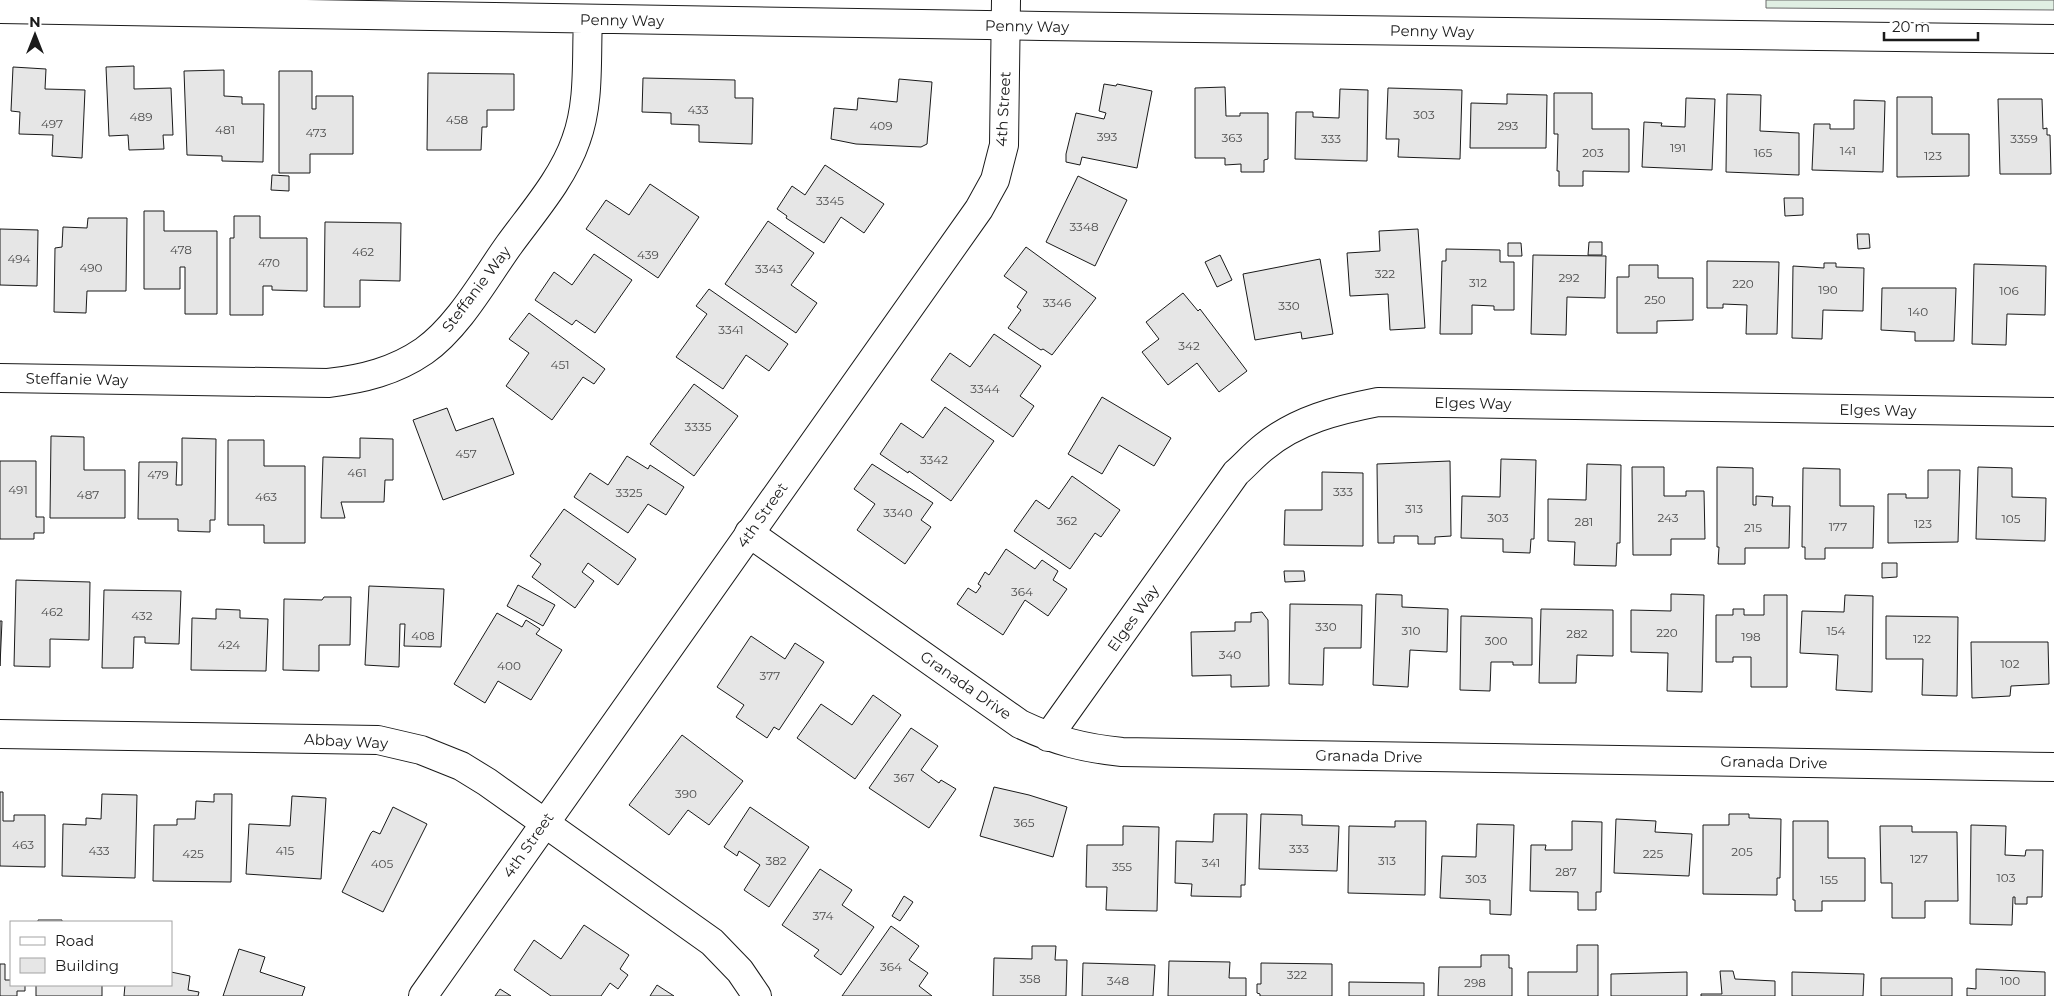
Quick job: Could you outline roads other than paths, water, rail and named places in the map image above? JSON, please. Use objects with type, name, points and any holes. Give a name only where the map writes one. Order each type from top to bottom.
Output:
[{"type":"street","name":"Penny Way","points":[[0,9],[174,6],[588,19],[1006,13],[2054,39]]},
{"type":"street","name":"4th Street","points":[[423,996],[544,822],[979,209],[995,180],[1004,145],[1006,13]]},
{"type":"street","name":"Steffanie Way","points":[[0,378],[328,383],[361,379],[393,368],[424,350],[451,326],[559,175],[568,158],[576,140],[585,102],[588,19]]},
{"type":"street","name":"Elges Way","points":[[1048,737],[1236,473],[1265,446],[1300,424],[1339,409],[1378,402],[2054,412]]},
{"type":"street","name":"Granada Drive","points":[[749,533],[1020,724],[1048,737],[1087,748],[1122,752],[2054,767]]},
{"type":"street","name":"Abbay Way","points":[[0,734],[378,740],[421,750],[461,766],[487,782],[712,942],[740,972],[757,996]]}]
